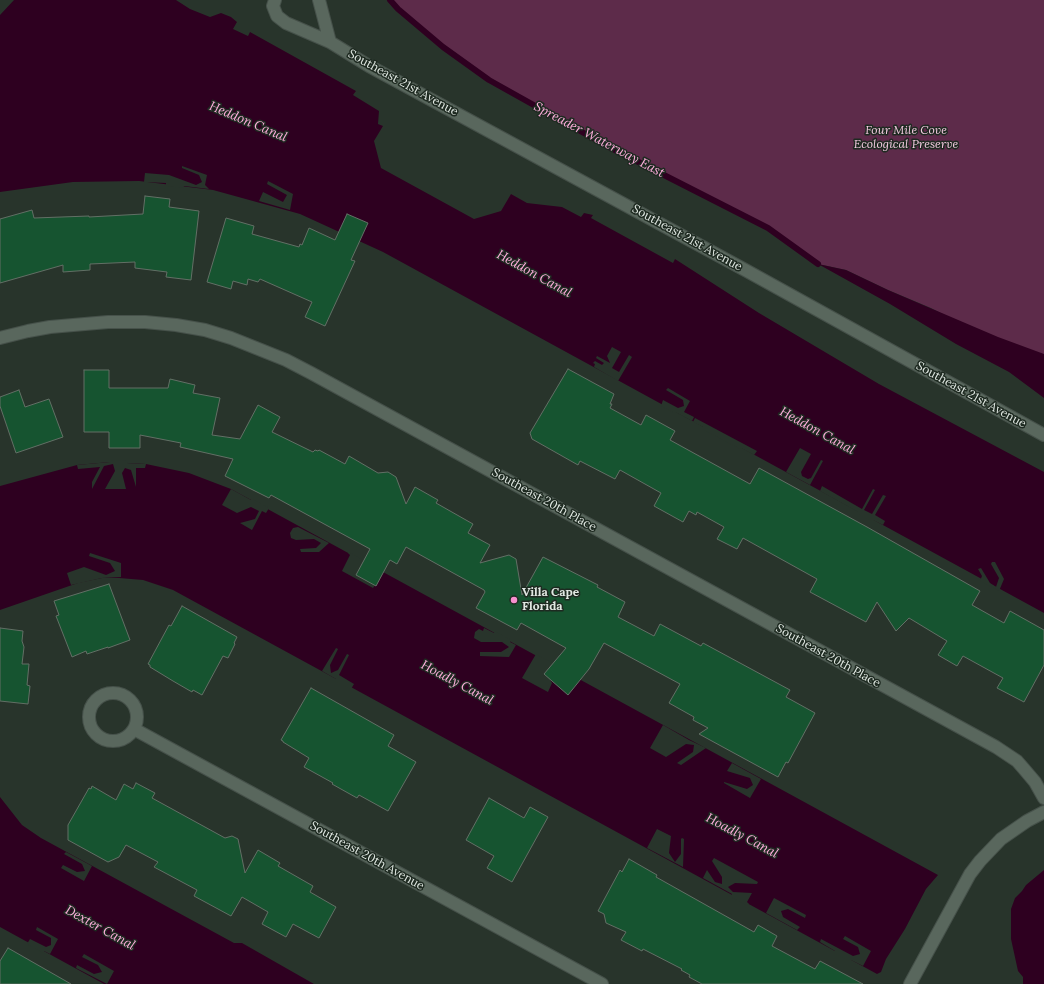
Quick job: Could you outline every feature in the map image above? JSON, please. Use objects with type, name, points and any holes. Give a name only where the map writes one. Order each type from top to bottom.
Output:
[{"type":"street","name":"Southeast 21st Avenue","points":[[275,0],[273,6],[277,16],[286,23],[330,42],[369,66],[747,271],[1044,435]]},
{"type":"street","points":[[319,0],[330,42]]},
{"type":"street","name":"Southeast 20th Place","points":[[0,338],[57,326],[108,322],[145,322],[204,330],[231,338],[274,355],[311,373],[1001,750],[1017,761],[1035,782],[1044,798]]},
{"type":"street","points":[[113,693],[124,696],[132,703],[136,710],[134,729],[126,737],[118,740],[110,741],[102,738],[95,734],[91,727],[88,719],[90,709],[94,702],[101,696],[113,693]]},
{"type":"street","name":"Southeast 20th Avenue","points":[[134,729],[602,984]]},
{"type":"street","points":[[910,984],[970,874],[980,861],[1001,839],[1027,821],[1044,812]]},
{"type":"green space","name":"Four Mile Cove Ecological Preserve","points":[[390,0],[1044,0],[1044,368],[931,308],[846,270],[818,264],[768,228],[607,146],[489,80],[443,47],[398,9]]},
{"type":"water","name":"Heddon Canal","points":[[14,0],[176,0],[190,9],[210,17],[221,13],[231,17],[237,22],[233,29],[248,36],[250,32],[356,91],[353,95],[379,111],[378,124],[383,126],[374,141],[381,168],[474,219],[501,211],[511,194],[527,203],[562,207],[581,217],[584,213],[593,215],[591,218],[673,263],[675,259],[759,313],[879,384],[1044,472],[1044,613],[383,252],[300,214],[213,190],[139,181],[73,182],[0,192],[0,15]]},
{"type":"water","points":[[818,264],[846,270],[888,290],[998,337],[1044,354],[1044,398],[1009,372],[956,344],[890,304]]},
{"type":"water","name":"Hoadly Canal","points":[[110,462],[146,464],[189,473],[231,489],[938,875],[926,889],[905,929],[886,959],[881,972],[877,974],[173,590],[143,580],[102,578],[78,583],[0,610],[0,486],[77,465]]},
{"type":"water","name":"Dexter Canal","points":[[0,797],[22,825],[41,838],[234,943],[242,943],[314,984],[104,984],[0,927]]},
{"type":"water","points":[[1044,870],[1044,984],[1023,984],[1023,977],[1018,971],[1011,939],[1011,909],[1015,898],[1026,885]]},
{"type":"pier","points":[[182,166],[207,175],[205,185],[209,189],[184,186],[183,188],[166,186],[166,183],[144,182],[145,173],[169,175],[196,185],[202,182],[199,175],[182,168]]},
{"type":"pier","points":[[268,181],[293,194],[290,210],[259,201],[263,192],[283,202],[287,195],[267,184]]},
{"type":"pier","points":[[612,347],[621,352],[612,368],[619,372],[629,355],[632,357],[618,381],[594,367],[595,364],[593,363],[595,361],[602,365],[604,363],[596,358],[597,356],[610,363],[607,356]]},
{"type":"pier","points":[[668,388],[690,401],[684,412],[694,417],[692,421],[661,406],[663,400],[678,408],[684,406],[683,400],[666,390]]},
{"type":"pier","points":[[695,418],[757,451],[754,455],[702,429],[703,427],[693,422]]},
{"type":"pier","points":[[800,448],[811,454],[801,472],[802,476],[808,479],[811,478],[821,460],[823,461],[810,485],[786,472]]},
{"type":"pier","points":[[110,460],[146,464],[145,468],[136,468],[136,487],[131,470],[125,468],[122,473],[126,489],[105,489],[115,471],[113,464],[104,466],[92,489],[92,482],[100,467],[78,469],[77,465],[110,462]]},
{"type":"pier","points":[[822,486],[862,509],[873,489],[875,490],[864,510],[872,514],[883,495],[886,496],[875,515],[885,521],[883,525],[858,514],[858,512],[820,491]]},
{"type":"pier","points":[[231,489],[269,508],[266,513],[262,511],[252,530],[240,523],[255,519],[259,511],[251,507],[237,513],[222,505]]},
{"type":"pier","points":[[298,527],[329,543],[319,552],[301,552],[300,549],[316,548],[321,543],[314,539],[296,540],[291,538],[290,533],[293,528]]},
{"type":"pier","points":[[349,552],[367,562],[375,585],[373,588],[342,571],[350,555],[348,553]]},
{"type":"pier","points":[[90,553],[121,563],[121,577],[102,578],[71,585],[67,573],[84,567],[106,575],[115,571],[110,563],[89,556]]},
{"type":"pier","points":[[992,562],[995,562],[1004,579],[999,591],[980,581],[982,576],[978,569],[981,568],[990,583],[996,587],[999,578],[991,564]]},
{"type":"pier","points":[[484,628],[494,633],[495,631],[511,640],[510,642],[516,645],[509,657],[480,656],[480,652],[501,652],[509,647],[502,642],[481,642],[474,638],[475,632],[479,629],[483,631]]},
{"type":"pier","points":[[336,648],[338,649],[330,665],[331,673],[338,670],[347,654],[349,655],[339,675],[354,684],[351,689],[335,681],[336,679],[322,671]]},
{"type":"pier","points":[[536,654],[555,664],[547,673],[552,683],[548,692],[522,678]]},
{"type":"pier","points":[[663,725],[706,748],[681,765],[677,763],[693,752],[694,745],[686,744],[666,757],[650,748]]},
{"type":"pier","points":[[732,763],[761,779],[750,798],[724,783],[747,789],[753,785],[750,778],[727,771]]},
{"type":"pier","points":[[657,829],[671,836],[669,853],[675,862],[681,854],[681,839],[684,839],[683,867],[647,848]]},
{"type":"pier","points":[[66,852],[92,866],[84,881],[61,868],[63,865],[77,872],[85,871],[82,864],[64,854]]},
{"type":"pier","points":[[714,858],[758,882],[757,884],[735,883],[728,887],[733,892],[752,893],[747,902],[749,904],[747,906],[731,897],[732,894],[703,878],[707,870],[715,882],[722,884],[722,877],[712,861]]},
{"type":"pier","points":[[774,898],[806,915],[805,918],[788,909],[781,911],[783,917],[800,927],[797,930],[766,913]]},
{"type":"pier","points":[[37,927],[58,939],[50,954],[44,951],[43,953],[27,944],[30,939],[46,947],[51,945],[51,938],[36,930]]},
{"type":"pier","points":[[845,936],[871,951],[863,966],[834,953],[835,951],[820,942],[821,939],[853,956],[860,954],[858,947],[843,939]]},
{"type":"pier","points":[[84,954],[114,971],[107,984],[76,968],[77,965],[94,974],[102,972],[98,965],[82,957]]},
{"type":"building","points":[[145,196],[170,199],[169,207],[199,211],[191,280],[166,277],[167,272],[135,268],[135,262],[90,264],[90,270],[63,272],[63,265],[0,283],[0,219],[32,210],[34,218],[143,214]]},
{"type":"building","points":[[347,214],[368,223],[351,260],[355,261],[325,326],[305,317],[312,302],[260,279],[258,282],[248,279],[247,285],[233,281],[231,289],[207,282],[226,218],[254,226],[252,234],[299,247],[300,244],[302,245],[309,228],[335,240]]},
{"type":"building","points":[[568,369],[614,394],[610,408],[641,425],[646,415],[675,431],[670,440],[750,484],[759,468],[980,591],[972,605],[1004,623],[1010,611],[1044,630],[1044,665],[1024,702],[997,688],[1003,678],[963,656],[957,666],[938,655],[947,641],[909,618],[896,631],[877,602],[866,622],[810,592],[817,579],[743,538],[737,549],[717,539],[724,527],[697,512],[696,515],[689,511],[683,522],[654,506],[661,493],[620,470],[615,479],[580,461],[578,465],[532,439],[530,433]]},
{"type":"building","points":[[84,370],[109,370],[109,388],[168,388],[170,379],[195,385],[193,393],[220,398],[212,435],[240,439],[258,405],[280,417],[272,432],[313,452],[315,450],[319,450],[345,464],[349,456],[378,473],[388,472],[396,477],[406,504],[415,487],[438,500],[436,503],[473,524],[468,533],[490,545],[480,563],[509,555],[516,559],[522,595],[543,557],[598,585],[597,587],[625,602],[618,617],[654,636],[660,624],[701,646],[703,643],[790,690],[786,697],[815,713],[788,763],[786,762],[778,777],[699,734],[708,728],[693,720],[694,717],[669,703],[680,684],[604,643],[589,669],[568,695],[544,674],[566,648],[521,623],[517,630],[476,608],[485,592],[484,590],[406,547],[397,564],[390,560],[376,586],[356,575],[370,549],[271,495],[269,498],[225,476],[233,459],[180,447],[181,443],[140,435],[140,448],[109,448],[109,432],[84,432]]},
{"type":"building","points":[[19,390],[25,407],[49,399],[63,437],[16,453],[0,406],[0,397]]},
{"type":"building","points":[[109,584],[130,640],[87,654],[86,651],[72,657],[56,616],[59,615],[54,601]]},
{"type":"building","points":[[182,606],[237,637],[228,658],[223,656],[202,695],[193,690],[192,692],[150,667],[148,664],[169,625],[171,626]]},
{"type":"building","points":[[0,628],[23,631],[22,641],[24,647],[22,664],[29,664],[27,685],[30,686],[28,704],[0,701]]},
{"type":"building","points":[[311,688],[394,735],[388,746],[416,762],[388,811],[359,795],[357,798],[304,767],[309,758],[281,740]]},
{"type":"building","points":[[136,783],[155,793],[152,798],[225,838],[232,836],[238,839],[245,873],[258,850],[280,863],[278,866],[313,886],[310,892],[336,907],[319,938],[293,924],[286,937],[262,924],[268,912],[242,897],[231,916],[194,896],[197,890],[154,867],[158,862],[126,845],[119,857],[108,862],[68,840],[68,825],[89,788],[91,789],[92,786],[116,800],[124,784],[133,789]]},
{"type":"building","points":[[489,798],[524,818],[530,807],[548,817],[512,882],[487,868],[494,856],[466,840]]},
{"type":"building","points":[[629,859],[657,875],[656,877],[754,932],[758,925],[777,936],[772,946],[815,969],[820,961],[863,984],[702,984],[689,977],[690,975],[681,970],[682,969],[643,949],[642,951],[621,940],[626,932],[606,923],[604,914],[598,911],[620,870],[622,872]]},
{"type":"building","points":[[8,948],[71,984],[0,984],[0,961]]},
{"type":"waterway","name":"Spreader Waterway East","points":[[390,0],[398,9],[443,47],[489,80],[607,146],[768,228],[818,264]]},
{"type":"place","name":"Villa Cape Florida","points":[[514,600]]}]
